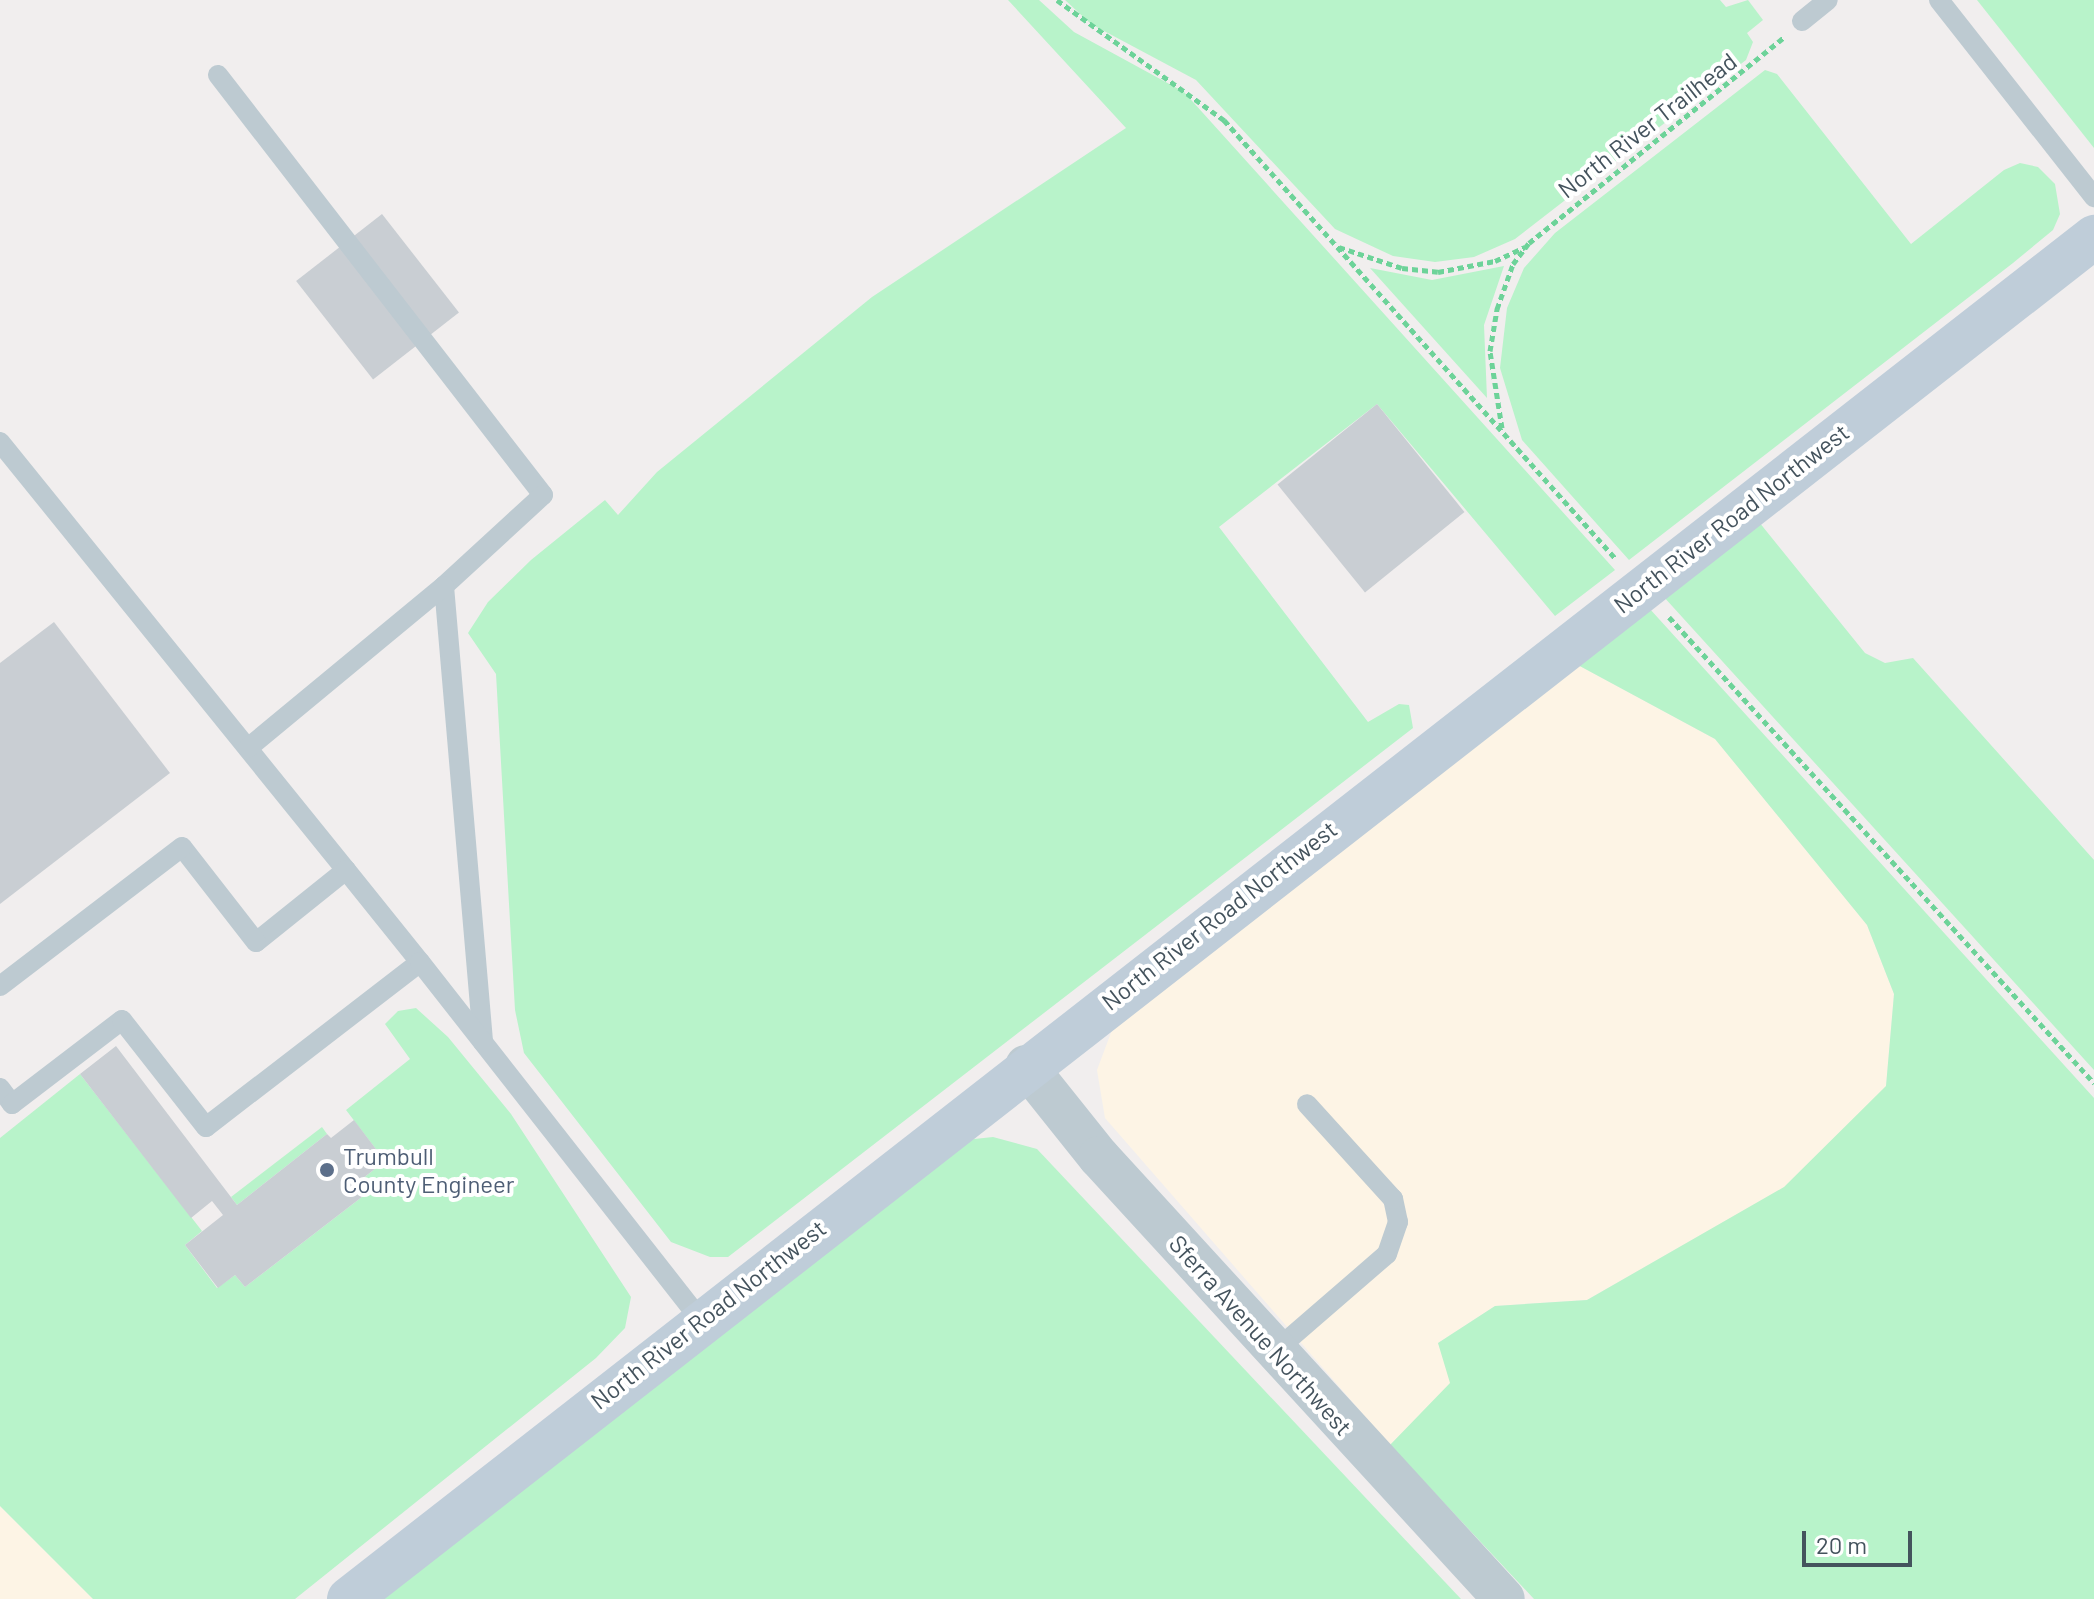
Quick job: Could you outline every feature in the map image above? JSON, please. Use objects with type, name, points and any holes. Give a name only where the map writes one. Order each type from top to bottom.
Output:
[{"type":"street","name":"North River Road Northwest","points":[[349,1599],[1026,1066],[2094,237]]},
{"type":"street","name":"Sferra Avenue Northwest","points":[[1026,1066],[1099,1157],[1504,1599]]},
{"type":"lane","points":[[1795,26],[1828,0]]},
{"type":"lane","points":[[1939,0],[2094,197]]},
{"type":"lane","points":[[218,75],[543,495],[444,586],[248,748]]},
{"type":"lane","points":[[0,442],[420,962],[701,1320]]},
{"type":"lane","points":[[444,586],[483,1042]]},
{"type":"lane","points":[[0,986],[182,847],[256,942],[346,870]]},
{"type":"lane","points":[[0,1088],[12,1104],[122,1020],[206,1127],[420,962]]},
{"type":"lane","points":[[1275,1351],[1387,1254],[1398,1222],[1393,1199],[1307,1104]]},
{"type":"path","points":[[1057,0],[1224,120],[1624,567]]},
{"type":"path","name":"North River Trailhead","points":[[1338,247],[1402,268],[1438,272],[1495,261],[1528,245],[1795,26]]},
{"type":"path","name":"North River Trailhead","points":[[1503,431],[1490,351],[1505,284],[1528,245]]},
{"type":"path","points":[[1667,615],[2094,1083]]},
{"type":"shaded area","points":[[1576,664],[1715,739],[1867,925],[1894,994],[1886,1087],[1785,1187],[1587,1300],[1495,1306],[1438,1343],[1451,1383],[1390,1445],[1105,1118],[1097,1070],[1115,1022]]},
{"type":"shaded area","points":[[0,1506],[93,1599],[0,1599]]},
{"type":"green space","points":[[1008,0],[1039,0],[1074,32],[1184,92],[1615,570],[1555,616],[1377,404],[1219,527],[1368,722],[1399,704],[1409,705],[1413,728],[728,1257],[710,1257],[671,1242],[524,1053],[515,1010],[496,674],[468,633],[488,602],[531,560],[605,500],[618,515],[657,472],[872,297],[1126,128]]},
{"type":"green space","points":[[1065,0],[1720,0],[1726,7],[1748,0],[1763,20],[1747,33],[1753,42],[1746,60],[1515,239],[1474,257],[1435,262],[1393,256],[1335,229],[1196,80],[1091,24]]},
{"type":"green space","points":[[1977,0],[2094,0],[2094,148]]},
{"type":"green space","points":[[1765,70],[1777,74],[1911,244],[2004,170],[2020,163],[2038,167],[2055,184],[2060,214],[2053,230],[2013,263],[1629,560],[1522,440],[1500,368],[1507,308],[1524,268],[1555,233]]},
{"type":"green space","points":[[1504,266],[1484,325],[1487,398],[1370,268],[1432,280]]},
{"type":"green space","points":[[1759,522],[1865,653],[1885,663],[1913,658],[2094,860],[2094,1070],[1663,596]]},
{"type":"green space","points":[[1649,608],[2094,1098],[2094,1599],[1534,1599],[1390,1445],[1450,1383],[1438,1343],[1495,1306],[1587,1300],[1784,1187],[1886,1086],[1894,994],[1867,925],[1715,739],[1576,664]]},
{"type":"green space","points":[[416,1008],[448,1037],[511,1114],[631,1297],[625,1328],[596,1358],[295,1599],[93,1599],[0,1506],[0,1138],[80,1074],[202,1231],[185,1245],[217,1288],[235,1275],[245,1287],[371,1190],[362,1179],[385,1161],[346,1110],[410,1059],[385,1024],[398,1011]]},
{"type":"green space","points":[[322,1127],[327,1134],[237,1205],[231,1197]]},
{"type":"green space","points":[[993,1137],[1037,1149],[1461,1599],[376,1599],[965,1140]]},
{"type":"building","points":[[382,214],[459,313],[373,380],[296,281]]},
{"type":"building","points":[[1377,404],[1464,512],[1365,593],[1278,485]]},
{"type":"building","points":[[54,622],[170,773],[0,904],[0,663]]},
{"type":"building","name":"Trumbull County Engineer","points":[[116,1046],[237,1205],[327,1134],[331,1138],[354,1120],[385,1161],[362,1179],[371,1190],[245,1287],[235,1275],[218,1288],[185,1245],[223,1215],[212,1201],[191,1218],[80,1074]]},
{"type":"place","name":"Trumbull County Engineer","points":[[327,1170]]}]
